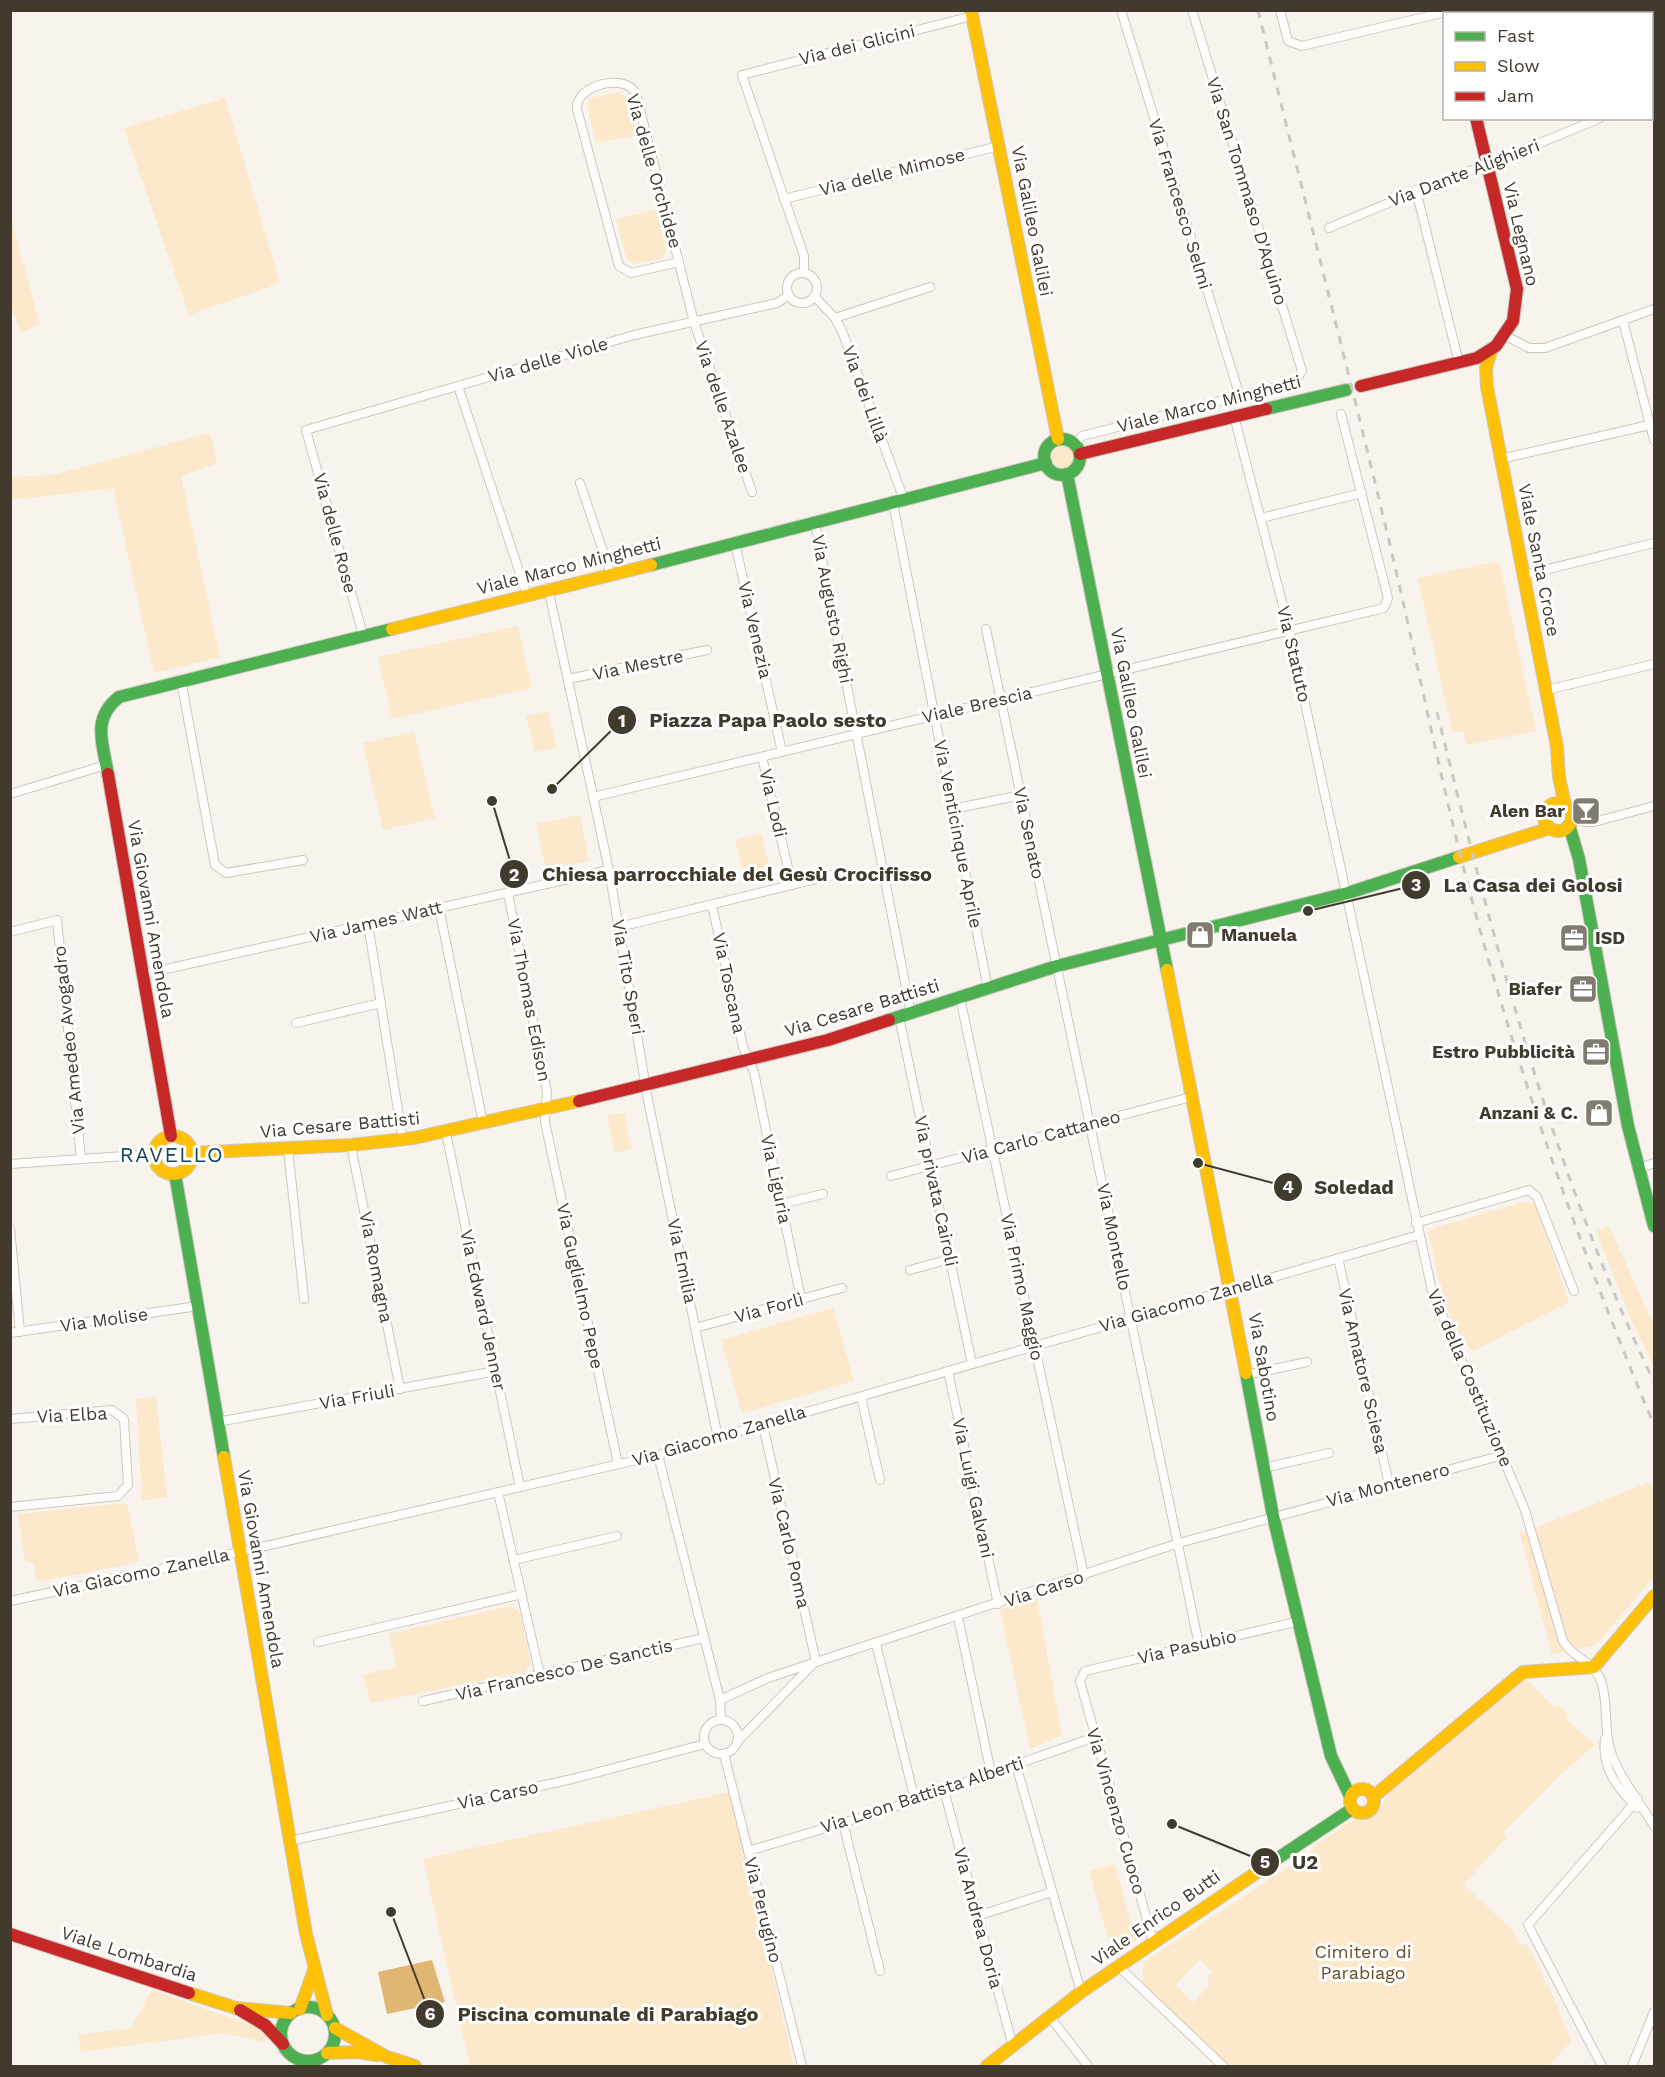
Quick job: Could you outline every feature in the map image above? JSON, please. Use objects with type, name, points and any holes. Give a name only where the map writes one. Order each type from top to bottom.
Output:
[{"type":"street","name":"Via Francesco Selmi","points":[[1121,10],[1240,397]]},
{"type":"street","name":"Via San Tommaso D'Aquino","points":[[1192,10],[1302,371],[1295,382],[1240,397]]},
{"type":"street","points":[[1280,10],[1286,36],[1293,44],[1302,46],[1443,14]]},
{"type":"street","name":"Via dei Glicini","points":[[784,199],[742,75],[972,13]]},
{"type":"street","name":"Via Galileo Galilei","points":[[972,13],[1058,439]]},
{"type":"street","name":"Via delle Orchidee","points":[[679,262],[631,273],[619,266],[577,109],[577,99],[584,92],[621,82],[634,90],[679,262],[694,322]]},
{"type":"street","name":"Via Legnano","points":[[1476,120],[1517,289],[1516,318],[1506,336],[1491,351]]},
{"type":"street","name":"Via Dante Alighieri","points":[[1329,228],[1416,190],[1487,165],[1595,120]]},
{"type":"street","name":"Via delle Mimose","points":[[784,199],[999,146]]},
{"type":"street","points":[[1416,190],[1459,363]]},
{"type":"street","points":[[784,199],[804,256],[804,273]]},
{"type":"street","points":[[804,273],[812,276],[817,284],[814,296],[801,302],[789,295],[787,286],[791,278],[804,273]]},
{"type":"street","points":[[836,318],[930,287]]},
{"type":"street","name":"Via delle Viole","points":[[306,430],[634,335],[777,303],[789,295]]},
{"type":"street","name":"Via dei Lillà","points":[[814,296],[836,318],[898,501]]},
{"type":"street","points":[[1506,336],[1529,348],[1545,348],[1654,309]]},
{"type":"street","points":[[1623,321],[1653,425],[1654,440]]},
{"type":"street","name":"Via delle Azalee","points":[[694,322],[752,492]]},
{"type":"street","points":[[1361,386],[1459,363],[1491,351]]},
{"type":"street","name":"Viale Santa Croce","points":[[1491,351],[1486,378],[1557,747],[1559,777],[1579,859],[1638,1169],[1654,1226]]},
{"type":"street","points":[[458,386],[527,595]]},
{"type":"street","name":"Viale Marco Minghetti","points":[[1078,449],[1346,390]]},
{"type":"street","points":[[1078,449],[1058,439],[1048,446],[1044,457],[1052,472],[1067,474],[1076,469],[1082,436],[1240,397]]},
{"type":"street","points":[[1260,518],[1362,493],[1341,414]]},
{"type":"street","name":"Via Statuto","points":[[1234,416],[1289,630],[1348,893]]},
{"type":"street","points":[[1500,459],[1653,425]]},
{"type":"street","name":"Via delle Rose","points":[[306,430],[363,635]]},
{"type":"street","name":"Viale Marco Minghetti","points":[[106,710],[119,697],[181,680],[548,588],[611,575],[1046,463]]},
{"type":"street","name":"Via Galileo Galilei","points":[[1067,474],[1160,939]]},
{"type":"street","points":[[580,483],[611,575]]},
{"type":"street","name":"Viale Brescia","points":[[593,797],[1384,608],[1388,598],[1362,493]]},
{"type":"street","name":"Via Venticinque Aprile","points":[[898,501],[935,715],[988,989]]},
{"type":"street","name":"Via Augusto Righi","points":[[815,523],[857,734],[905,1015]]},
{"type":"street","name":"Via Venezia","points":[[735,543],[782,752]]},
{"type":"street","points":[[1524,575],[1654,543]]},
{"type":"street","name":"Via Tito Speri","points":[[548,588],[609,870],[646,1084]]},
{"type":"street","name":"Via Senato","points":[[986,629],[1057,966]]},
{"type":"street","name":"Via Mestre","points":[[568,679],[707,651]]},
{"type":"street","points":[[1546,690],[1654,664]]},
{"type":"street","points":[[181,680],[215,866],[226,873],[303,860]]},
{"type":"street","name":"Via Giovanni Amendola","points":[[106,710],[100,725],[106,765],[171,1136]]},
{"type":"street","name":"Via Lodi","points":[[762,757],[792,885]]},
{"type":"street","points":[[10,794],[106,765]]},
{"type":"street","name":"Viale Santa Croce","points":[[1549,825],[1550,805],[1559,777]]},
{"type":"street","points":[[953,809],[1021,795]]},
{"type":"street","points":[[1550,805],[1585,822],[1594,822],[1654,806]]},
{"type":"street","name":"Via Cesare Battisti","points":[[192,1153],[351,1146],[403,1141],[446,1133],[748,1060],[828,1040],[1057,966],[1348,893],[1472,855],[1549,825],[1562,830],[1569,815]]},
{"type":"street","points":[[1549,825],[1565,839],[1579,859]]},
{"type":"street","name":"Via James Watt","points":[[144,974],[609,870]]},
{"type":"street","points":[[619,927],[845,872]]},
{"type":"street","name":"Via Thomas Edison","points":[[508,893],[547,1092],[546,1108]]},
{"type":"street","name":"Via della Costituzione","points":[[1348,893],[1432,1291],[1503,1455],[1527,1518],[1563,1641],[1574,1656],[1594,1667]]},
{"type":"street","name":"Via Toscana","points":[[712,905],[743,1047],[748,1060]]},
{"type":"street","points":[[439,908],[483,1124]]},
{"type":"street","name":"Via Amedeo Avogadro","points":[[10,932],[57,920],[81,1159]]},
{"type":"street","points":[[368,924],[403,1141]]},
{"type":"street","name":"Via Sabotino","points":[[1160,939],[1231,1289],[1274,1516],[1331,1756],[1350,1796]]},
{"type":"street","name":"Via Montello","points":[[1057,966],[1199,1645]]},
{"type":"street","name":"Via Primo Maggio","points":[[960,998],[1084,1576]]},
{"type":"street","points":[[296,1023],[381,1003]]},
{"type":"street","name":"Via privata Cairoli","points":[[905,1015],[930,1166],[972,1364]]},
{"type":"street","name":"Via Liguria","points":[[748,1060],[754,1072],[801,1299]]},
{"type":"street","name":"Via Emilia","points":[[646,1084],[718,1438]]},
{"type":"street","name":"Via Carlo Cattaneo","points":[[891,1176],[1191,1097]]},
{"type":"street","name":"Via Guglielmo Pepe","points":[[546,1108],[545,1122],[618,1464]]},
{"type":"street","name":"Via Edward Jenner","points":[[446,1133],[520,1487]]},
{"type":"street","points":[[171,1136],[185,1140],[192,1153],[188,1167],[175,1174],[160,1169],[153,1154],[159,1142],[171,1136]]},
{"type":"street","name":"Via Romagna","points":[[351,1146],[400,1389]]},
{"type":"street","points":[[288,1149],[304,1299]]},
{"type":"street","points":[[10,1164],[153,1154]]},
{"type":"street","points":[[1638,1169],[1654,1162]]},
{"type":"street","name":"Via Giovanni Amendola","points":[[175,1174],[290,1841],[314,1970],[327,2015]]},
{"type":"street","points":[[1416,1223],[1529,1190],[1537,1197],[1574,1291]]},
{"type":"street","points":[[782,1204],[823,1194]]},
{"type":"street","points":[[10,1229],[20,1332]]},
{"type":"street","name":"Via Giacomo Zanella","points":[[10,1601],[240,1552],[658,1455],[1419,1235]]},
{"type":"street","name":"Via Amatore Sciesa","points":[[1338,1258],[1389,1484]]},
{"type":"street","points":[[910,1270],[950,1259]]},
{"type":"street","name":"Via Forlì","points":[[695,1328],[842,1288]]},
{"type":"street","name":"Via Molise","points":[[10,1333],[198,1306]]},
{"type":"street","points":[[1246,1375],[1307,1362]]},
{"type":"street","name":"Via Friuli","points":[[217,1422],[496,1371]]},
{"type":"street","name":"Via Luigi Galvani","points":[[948,1371],[998,1604]]},
{"type":"street","points":[[861,1397],[880,1480]]},
{"type":"street","name":"Via Elba","points":[[10,1419],[112,1410],[124,1419],[128,1485],[118,1496],[10,1507]]},
{"type":"street","name":"Via Carlo Poma","points":[[763,1425],[816,1662]]},
{"type":"street","points":[[1264,1468],[1329,1453]]},
{"type":"street","points":[[658,1455],[720,1700],[721,1719]]},
{"type":"street","name":"Via Montenero","points":[[1274,1516],[1503,1455]]},
{"type":"street","points":[[498,1492],[540,1675]]},
{"type":"street","name":"Via Carso","points":[[720,1700],[768,1678],[816,1662],[1179,1543],[1274,1516]]},
{"type":"street","points":[[514,1560],[617,1536]]},
{"type":"street","points":[[318,1642],[522,1594]]},
{"type":"street","points":[[1373,1797],[1523,1672],[1594,1667],[1654,1596]]},
{"type":"street","points":[[958,1617],[991,1773]]},
{"type":"street","name":"Via Pasubio","points":[[1080,1681],[1085,1671],[1300,1621]]},
{"type":"street","name":"Via Francesco De Sanctis","points":[[423,1701],[704,1638]]},
{"type":"street","points":[[876,1644],[915,1800]]},
{"type":"street","name":"Via Carso","points":[[737,1742],[816,1662]]},
{"type":"street","points":[[1594,1667],[1602,1684],[1606,1730],[1605,1761],[1616,1784],[1636,1802],[1654,1826]]},
{"type":"street","name":"Via Vincenzo Cuoco","points":[[1080,1681],[1153,1941]]},
{"type":"street","points":[[721,1719],[735,1726],[737,1742],[724,1754],[713,1752],[705,1744],[703,1738],[706,1727],[721,1719]]},
{"type":"street","name":"Via Leon Battista Alberti","points":[[748,1851],[915,1800],[1095,1737]]},
{"type":"street","name":"Via Carso","points":[[290,1841],[573,1779],[705,1744]]},
{"type":"street","name":"Via Perugino","points":[[724,1754],[802,2067]]},
{"type":"street","points":[[1016,1765],[1081,1992]]},
{"type":"street","points":[[1362,1789],[1373,1797],[1373,1806],[1366,1813],[1357,1813],[1352,1809],[1350,1796],[1362,1789]]},
{"type":"street","name":"Via Andrea Doria","points":[[944,1790],[1013,2047]]},
{"type":"street","points":[[1602,2067],[1528,1924],[1636,1802]]},
{"type":"street","name":"Viale Enrico Butti","points":[[987,2067],[1081,1992],[1153,1941],[1352,1809]]},
{"type":"street","points":[[843,1823],[880,1971]]},
{"type":"street","points":[[978,1916],[1052,1892]]},
{"type":"street","name":"Viale Lombardia","points":[[10,1934],[236,2008],[265,2025],[295,2057],[306,2061],[317,2059],[327,2053],[357,2052],[387,2057]]},
{"type":"street","points":[[1118,1966],[1223,2067]]},
{"type":"street","points":[[283,2044],[282,2027],[296,2011],[314,1970]]},
{"type":"street","name":"Viale Lombardia","points":[[236,2008],[296,2011],[312,2007],[327,2015]]},
{"type":"street","points":[[1632,2067],[1654,2012]]},
{"type":"street","points":[[327,2015],[334,2028],[333,2044],[327,2053]]},
{"type":"street","points":[[1050,2017],[1088,2067]]},
{"type":"street","name":"Viale Lombardia","points":[[334,2028],[387,2057],[415,2067]]},
{"type":"green space","points":[[617,92],[626,97],[638,135],[596,143],[587,105],[591,98]]},
{"type":"green space","points":[[225,98],[280,283],[189,315],[124,128]]},
{"type":"green space","points":[[656,210],[667,247],[663,258],[635,264],[627,260],[616,219]]},
{"type":"green space","points":[[10,215],[40,325],[21,333],[11,306]]},
{"type":"green space","points":[[210,433],[217,463],[181,476],[220,657],[154,673],[113,488],[11,500],[11,477],[53,475]]},
{"type":"green space","points":[[1063,446],[1071,449],[1074,457],[1071,465],[1063,468],[1055,465],[1052,457],[1055,449]]},
{"type":"green space","points":[[1499,561],[1536,731],[1467,745],[1463,732],[1452,732],[1418,578]]},
{"type":"green space","points":[[518,626],[532,688],[392,719],[378,657]]},
{"type":"green space","points":[[548,711],[556,748],[535,752],[526,716]]},
{"type":"green space","points":[[414,732],[435,818],[383,830],[363,743]]},
{"type":"green space","points":[[580,815],[589,861],[546,869],[536,824]]},
{"type":"green space","points":[[761,833],[772,876],[746,882],[735,840]]},
{"type":"green space","points":[[624,1113],[632,1149],[615,1153],[607,1116]]},
{"type":"green space","points":[[1523,1202],[1535,1203],[1569,1302],[1473,1351],[1463,1339],[1448,1310],[1438,1278],[1428,1230]]},
{"type":"green space","points":[[1607,1227],[1610,1229],[1654,1325],[1654,1368],[1631,1319],[1596,1231]]},
{"type":"green space","points":[[833,1308],[854,1381],[742,1413],[721,1340]]},
{"type":"green space","points":[[156,1397],[167,1497],[142,1501],[136,1399]]},
{"type":"green space","points":[[1649,1482],[1654,1492],[1654,1577],[1596,1645],[1552,1654],[1520,1534]]},
{"type":"green space","points":[[127,1503],[139,1562],[37,1582],[34,1563],[25,1561],[18,1514]]},
{"type":"green space","points":[[1037,1598],[1062,1736],[1030,1749],[1000,1610]]},
{"type":"green space","points":[[510,1606],[520,1612],[531,1664],[524,1672],[371,1703],[363,1675],[396,1667],[389,1634]]},
{"type":"green space","name":"Cimitero di Parabiago","points":[[1525,1678],[1555,1708],[1559,1705],[1569,1715],[1566,1719],[1595,1745],[1560,1775],[1503,1833],[1507,1837],[1463,1885],[1512,1929],[1521,1945],[1527,1944],[1554,1998],[1571,2041],[1549,2066],[1228,2066],[1142,1984],[1144,1962],[1299,1860],[1301,1861],[1315,1846],[1355,1818],[1371,1815],[1380,1808],[1391,1789]],"holes":[[[1200,1959],[1212,1972],[1208,1977],[1209,1986],[1193,2003],[1176,1985]]]},
{"type":"green space","points":[[730,1792],[794,2066],[470,2066],[423,1859]]},
{"type":"green space","points":[[1115,1864],[1130,1922],[1139,1923],[1142,1933],[1140,1938],[1113,1956],[1089,1871]]},
{"type":"green space","points":[[152,1990],[268,2031],[265,2042],[223,2033],[80,2052],[79,2035],[131,2028]]},
{"type":"shaded area","points":[[432,1960],[445,2002],[387,2014],[378,1972]]},
{"type":"railway","points":[[1258,10],[1375,482],[1445,792],[1482,937],[1519,1061],[1560,1184],[1605,1305],[1654,1425]]},
{"type":"railway","points":[[1437,712],[1503,968],[1555,1137],[1618,1302],[1654,1382]]},
{"type":"traffic: fast","points":[[1266,409],[1346,390]]},
{"type":"traffic: fast","points":[[1062,439],[1075,444],[1080,457],[1075,470],[1062,475],[1049,470],[1044,457],[1049,444],[1062,439]]},
{"type":"traffic: fast","points":[[651,565],[1046,463]]},
{"type":"traffic: fast","points":[[1067,474],[1167,970]]},
{"type":"traffic: fast","points":[[108,774],[102,742],[102,723],[110,705],[119,697],[392,629]]},
{"type":"traffic: fast","points":[[1569,825],[1579,859],[1628,1126],[1654,1226]]},
{"type":"traffic: fast","points":[[889,1020],[1057,966],[1348,893],[1459,857]]},
{"type":"traffic: fast","points":[[175,1174],[224,1457]]},
{"type":"traffic: fast","points":[[1246,1373],[1273,1516],[1331,1756],[1350,1796]]},
{"type":"traffic: fast","points":[[1269,1864],[1352,1809]]},
{"type":"traffic: fast","points":[[308,2007],[318,2009],[327,2015],[333,2024],[335,2034],[333,2044],[327,2053],[318,2059],[308,2061],[298,2059],[289,2053],[283,2044],[281,2034],[283,2024],[289,2015],[298,2009],[308,2007]]},
{"type":"traffic: slow","points":[[971,10],[1058,439]]},
{"type":"traffic: slow","points":[[1491,351],[1486,368],[1487,387],[1557,747],[1559,777],[1565,805]]},
{"type":"traffic: slow","points":[[392,629],[651,565]]},
{"type":"traffic: slow","points":[[1558,803],[1568,807],[1572,817],[1568,827],[1558,831],[1548,827],[1544,817],[1548,807],[1558,803]]},
{"type":"traffic: slow","points":[[1459,857],[1550,828]]},
{"type":"traffic: slow","points":[[1167,970],[1246,1373]]},
{"type":"traffic: slow","points":[[192,1153],[351,1145],[414,1138],[579,1101]]},
{"type":"traffic: slow","points":[[173,1136],[187,1141],[192,1155],[187,1169],[173,1174],[159,1169],[154,1155],[159,1141],[173,1136]]},
{"type":"traffic: slow","points":[[224,1457],[306,1934],[327,2015]]},
{"type":"traffic: slow","points":[[1373,1797],[1523,1672],[1594,1667],[1654,1596]]},
{"type":"traffic: slow","points":[[1362,1789],[1371,1792],[1374,1801],[1371,1810],[1362,1813],[1353,1810],[1350,1801],[1353,1792],[1362,1789]]},
{"type":"traffic: slow","points":[[987,2066],[1081,1992],[1269,1864]]},
{"type":"traffic: slow","points":[[300,2009],[314,1970]]},
{"type":"traffic: slow","points":[[189,1993],[236,2008],[291,2013]]},
{"type":"traffic: slow","points":[[335,2028],[387,2057],[415,2066]]},
{"type":"traffic: slow","points":[[327,2053],[357,2052],[377,2055]]},
{"type":"traffic: jam","points":[[1361,386],[1477,358],[1496,346],[1513,321],[1517,289],[1476,120]]},
{"type":"traffic: jam","points":[[1080,454],[1266,409]]},
{"type":"traffic: jam","points":[[108,774],[171,1136]]},
{"type":"traffic: jam","points":[[579,1101],[828,1040],[889,1020]]},
{"type":"traffic: jam","points":[[10,1934],[189,1993]]},
{"type":"traffic: jam","points":[[240,2010],[265,2025],[283,2044]]},
{"type":"place","name":"Piazza Papa Paolo sesto","points":[[552,789]]},
{"type":"place","name":"Chiesa parrocchiale del Gesù Crocifisso","points":[[492,801]]},
{"type":"place","name":"Alen Bar","points":[[1586,811]]},
{"type":"place","name":"La Casa dei Golosi","points":[[1308,911]]},
{"type":"place","name":"Manuela","points":[[1200,935]]},
{"type":"place","name":"ISD","points":[[1574,938]]},
{"type":"place","name":"Biafer","points":[[1583,989]]},
{"type":"place","name":"Estro Pubblicità","points":[[1596,1052]]},
{"type":"place","name":"Anzani & C.","points":[[1599,1113]]},
{"type":"place","name":"Soledad","points":[[1198,1163]]},
{"type":"place","name":"U2","points":[[1172,1824]]},
{"type":"place","name":"Piscina comunale di Parabiago","points":[[391,1912]]},
{"type":"district","name":"RAVELLO","points":[[172,1155]]}]
